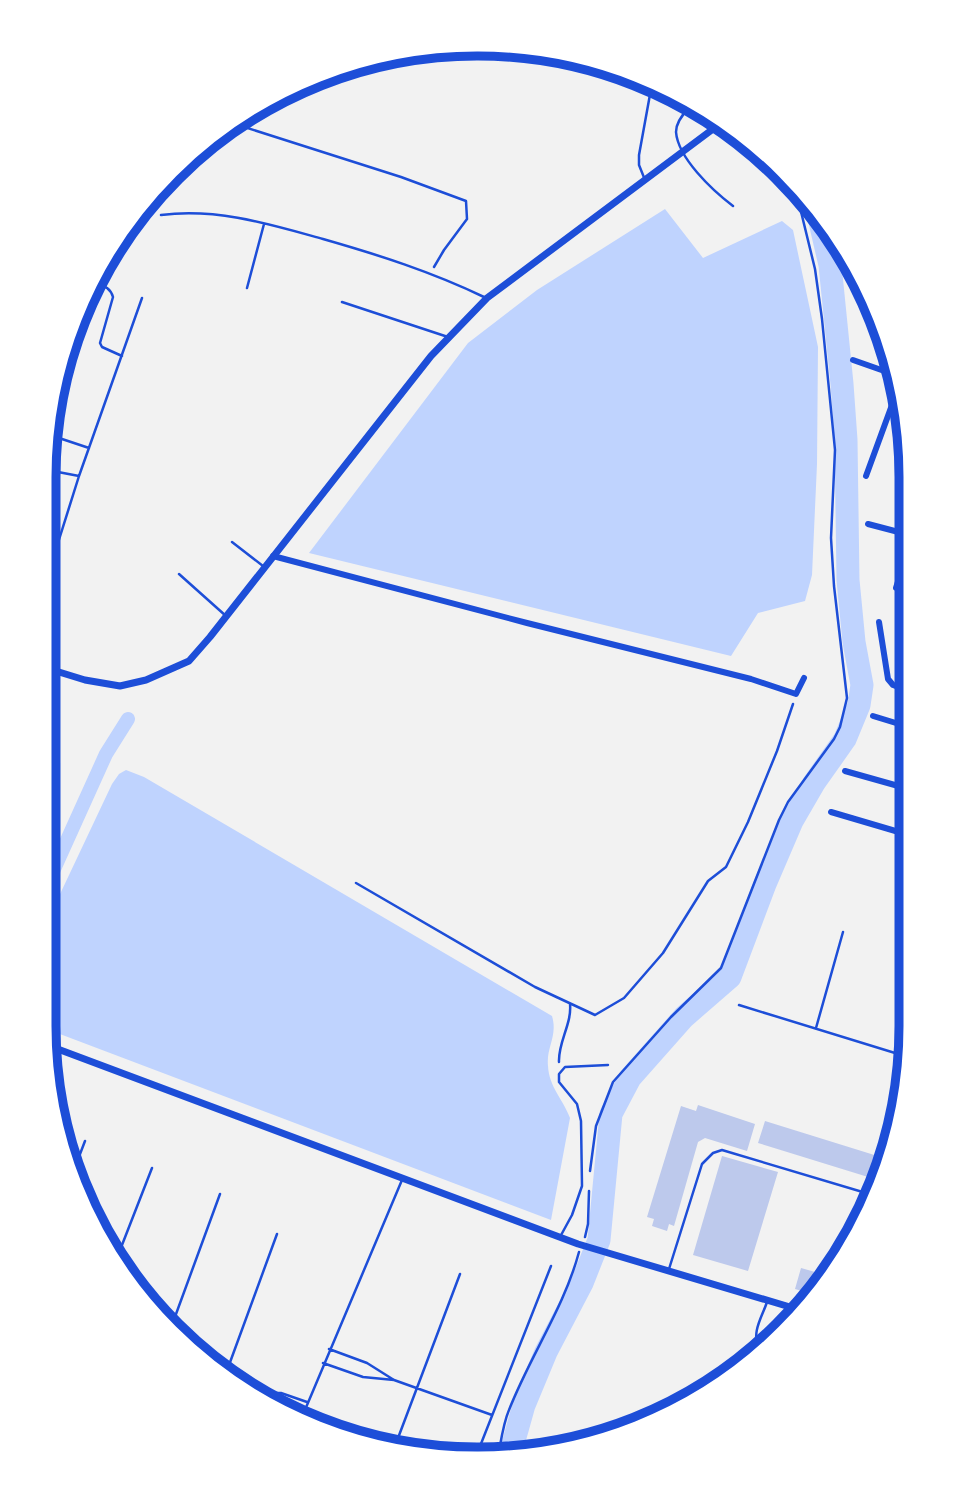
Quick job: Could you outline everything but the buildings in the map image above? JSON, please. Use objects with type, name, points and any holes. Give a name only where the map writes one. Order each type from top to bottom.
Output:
[{"type":"street","points":[[56,671],[85,680],[120,685],[146,680],[189,661],[448,337],[487,298],[714,128]]},
{"type":"street","points":[[853,360],[886,372]]},
{"type":"street","points":[[866,476],[892,402]]},
{"type":"street","points":[[868,524],[899,532]]},
{"type":"street","points":[[273,556],[751,679],[796,694],[804,678]]},
{"type":"street","points":[[896,588],[899,578]]},
{"type":"street","points":[[879,622],[888,679],[899,687]]},
{"type":"street","points":[[873,716],[899,724]]},
{"type":"street","points":[[845,771],[899,786]]},
{"type":"street","points":[[831,812],[899,832]]},
{"type":"street","points":[[57,1049],[578,1244],[791,1307]]},
{"type":"lane","points":[[645,180],[639,165],[639,155],[650,93]]},
{"type":"lane","points":[[686,111],[677,123],[676,131],[682,152],[720,196],[733,206]]},
{"type":"lane","points":[[161,215],[218,213],[264,223],[384,256],[487,298]]},
{"type":"lane","points":[[247,288],[264,223]]},
{"type":"lane","points":[[102,285],[111,291],[113,298],[100,343],[102,347],[122,356]]},
{"type":"lane","points":[[56,545],[142,298]]},
{"type":"lane","points":[[342,302],[448,337]]},
{"type":"lane","points":[[58,438],[89,448]]},
{"type":"lane","points":[[56,472],[79,476]]},
{"type":"lane","points":[[232,542],[265,567]]},
{"type":"lane","points":[[179,574],[226,616]]},
{"type":"lane","points":[[816,1028],[843,932]]},
{"type":"lane","points":[[739,1005],[898,1053]]},
{"type":"lane","points":[[560,1237],[572,1215],[582,1186],[581,1121],[577,1104],[559,1082],[560,1072],[565,1067],[607,1065]]},
{"type":"lane","points":[[78,1160],[85,1141]]},
{"type":"lane","points":[[668,1272],[702,1164],[713,1153],[722,1150],[865,1193]]},
{"type":"lane","points":[[120,1249],[152,1168]]},
{"type":"lane","points":[[304,1410],[404,1177]]},
{"type":"lane","points":[[174,1319],[220,1195]]},
{"type":"lane","points":[[229,1366],[277,1234]]},
{"type":"lane","points":[[480,1447],[551,1266]]},
{"type":"lane","points":[[398,1439],[460,1274]]},
{"type":"lane","points":[[755,1342],[768,1300]]},
{"type":"lane","points":[[329,1349],[367,1363],[394,1380],[492,1415]]},
{"type":"lane","points":[[323,1363],[363,1377],[394,1380]]},
{"type":"lane","points":[[271,1393],[281,1393],[307,1402]]},
{"type":"path","points":[[244,127],[466,201],[467,219],[431,273]]},
{"type":"path","points":[[590,1178],[596,1126],[613,1082],[671,1017],[721,968],[779,820],[788,802],[834,739],[844,713],[847,687],[834,586],[831,538],[835,450],[818,286],[800,206]]},
{"type":"path","points":[[356,883],[535,986],[595,1016],[624,998],[663,953],[708,881],[726,867],[777,751],[796,694]]},
{"type":"path","points":[[560,1072],[559,1057],[569,1020],[570,1003]]},
{"type":"path","points":[[500,1446],[508,1412],[526,1369],[554,1318],[584,1242],[588,1224],[589,1188]]},
{"type":"water","points":[[665,209],[703,258],[782,221],[793,230],[818,347],[812,575],[805,601],[758,613],[731,656],[309,553],[468,343],[537,290]]},
{"type":"water","points":[[126,770],[144,777],[552,1016],[554,1030],[548,1059],[549,1073],[570,1118],[551,1220],[56,1033],[56,903],[119,774]]},
{"type":"waterway","points":[[513,1445],[524,1405],[546,1352],[582,1283],[599,1240],[611,1114],[630,1078],[684,1017],[730,977],[792,821],[814,783],[845,739],[859,705],[862,685],[854,642],[848,580],[846,440],[842,384],[830,265],[823,237]]},
{"type":"waterway","points":[[56,865],[106,754],[128,719]]}]
